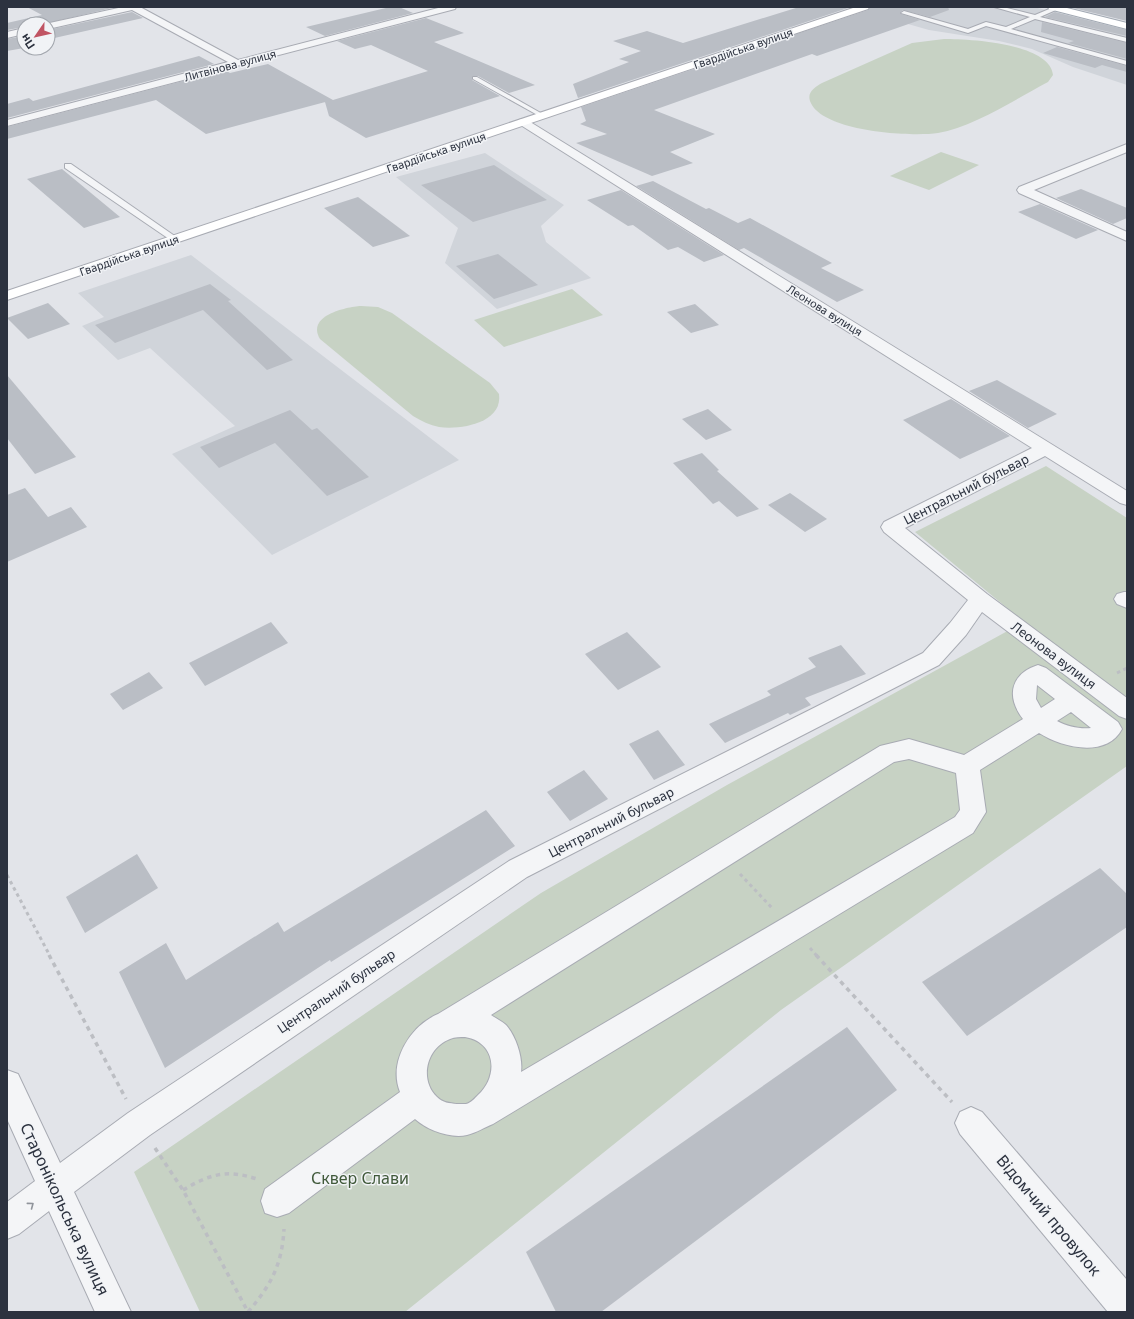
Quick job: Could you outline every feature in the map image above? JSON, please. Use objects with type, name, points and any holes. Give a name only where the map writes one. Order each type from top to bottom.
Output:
[{"type":"street","points":[[56,24],[134,7],[236,63]]},
{"type":"street","name":"Литвінова вулиця","points":[[7,123],[452,7]]},
{"type":"street","points":[[1054,7],[1127,26]]},
{"type":"street","name":"Гвардійська вулиця","points":[[7,296],[543,116],[857,8]]},
{"type":"street","name":"Леонова вулиця","points":[[523,122],[1127,499]]},
{"type":"street","points":[[1127,148],[1023,190],[1127,237]]},
{"type":"street","name":"Центральний бульвар","points":[[7,1222],[139,1124],[518,869],[931,659],[958,629],[980,599],[891,527],[1046,448]]},
{"type":"street","name":"Леонова вулиця","points":[[980,599],[1127,710]]},
{"type":"street","points":[[1038,674],[1110,729],[1106,733],[1096,738],[1082,739],[1053,731],[1039,721],[1030,712],[1024,701],[1023,691],[1026,682],[1034,675],[1038,674]]},
{"type":"street","points":[[967,766],[973,812],[964,825],[471,1119],[454,1121],[437,1117],[424,1107],[415,1093],[412,1076],[414,1059],[422,1043],[434,1031],[449,1024],[888,753],[909,749],[967,766],[1072,700]]},
{"type":"street","points":[[449,1024],[465,1022],[480,1025],[494,1034],[503,1047],[507,1063],[506,1080],[499,1097],[486,1110]]},
{"type":"street","name":"Старонікольська вулиця","points":[[7,1085],[113,1312]]},
{"type":"street","points":[[277,1201],[418,1098]]},
{"type":"street","name":"Відомчий провулок","points":[[971,1123],[1127,1307]]},
{"type":"lane","points":[[997,7],[1127,40]]},
{"type":"lane","points":[[1006,29],[1054,7]]},
{"type":"lane","points":[[904,13],[968,31],[986,24],[1127,64]]},
{"type":"lane","points":[[475,78],[543,116]]},
{"type":"lane","points":[[68,166],[175,239]]},
{"type":"path","points":[[737,872],[776,912]]},
{"type":"path","points":[[7,875],[139,1124],[183,1190],[248,1312]]},
{"type":"path","points":[[809,947],[971,1123]]},
{"type":"shaded area","points":[[906,7],[1034,7],[1127,31],[1127,85],[1073,67],[1032,49],[999,41],[929,30],[880,16]]},
{"type":"shaded area","points":[[485,153],[564,205],[541,226],[546,242],[591,278],[497,309],[445,263],[458,228],[396,177]]},
{"type":"shaded area","points":[[191,255],[459,460],[272,555],[172,454],[235,426],[150,348],[118,360],[82,326],[104,317],[78,293]]},
{"type":"green space","points":[[944,39],[989,42],[1024,50],[1038,56],[1048,64],[1053,75],[1048,82],[994,112],[965,125],[938,133],[889,133],[848,126],[831,120],[818,111],[810,101],[809,98],[811,92],[822,83],[912,43]]},
{"type":"green space","points":[[941,152],[979,165],[929,190],[890,176]]},
{"type":"green space","points":[[572,289],[603,315],[504,347],[474,320]]},
{"type":"green space","points":[[361,306],[378,307],[392,313],[490,383],[499,394],[498,404],[494,412],[488,418],[469,426],[448,428],[426,423],[413,416],[320,339],[317,331],[318,324],[329,314],[346,308]]},
{"type":"green space","name":"Сквер Слави","points":[[1046,466],[1127,518],[1127,766],[781,1010],[405,1312],[200,1312],[134,1172],[541,893],[727,785],[1024,622],[915,532]]},
{"type":"building","points":[[27,7],[116,7],[56,21],[56,16],[38,16],[42,15]]},
{"type":"building","points":[[390,7],[399,7],[413,13],[325,36],[306,27]]},
{"type":"building","points":[[799,7],[851,7],[578,98],[573,84],[629,62],[619,59],[641,51],[613,41],[647,31],[683,43]]},
{"type":"building","points":[[870,7],[948,7],[949,10],[930,17],[903,10],[900,13],[901,14],[920,20],[817,56],[812,54],[654,110],[715,134],[670,152],[693,163],[652,176],[576,143],[607,134],[580,124],[586,121],[581,107],[868,10]]},
{"type":"building","points":[[1069,7],[1127,7],[1127,21]]},
{"type":"building","points":[[132,12],[143,18],[56,38],[56,28]]},
{"type":"building","points":[[1055,12],[1127,30],[1127,36],[1045,17]]},
{"type":"building","points":[[426,18],[464,33],[434,42],[535,85],[509,93],[478,76],[473,76],[472,80],[500,96],[366,138],[329,116],[325,102],[206,134],[156,100],[7,139],[7,127],[225,70],[230,73],[268,64],[333,100],[428,71],[371,45],[355,49],[337,41]]},
{"type":"building","points":[[16,21],[16,28],[7,30],[7,23]]},
{"type":"building","points":[[1042,22],[1127,43],[1127,59],[1068,43],[1074,41],[1041,32]]},
{"type":"building","points":[[16,37],[16,49],[7,51],[7,39]]},
{"type":"building","points":[[1057,47],[1127,66],[1127,72],[1102,65],[1095,68],[1043,53]]},
{"type":"building","points":[[199,56],[214,64],[7,118],[7,104],[29,98],[33,101]]},
{"type":"building","points":[[494,165],[547,200],[473,222],[421,185]]},
{"type":"building","points":[[62,169],[120,217],[84,228],[27,179]]},
{"type":"building","points":[[653,181],[706,209],[709,208],[738,223],[750,218],[832,263],[821,268],[864,290],[837,302],[744,248],[739,250],[636,186]]},
{"type":"building","points":[[1081,189],[1127,208],[1127,218],[1113,224],[1056,198]]},
{"type":"building","points":[[621,190],[724,255],[704,262],[678,247],[668,250],[633,225],[628,226],[587,200]]},
{"type":"building","points":[[358,197],[410,236],[373,247],[324,208]]},
{"type":"building","points":[[1040,204],[1098,230],[1076,239],[1018,212]]},
{"type":"building","points":[[498,254],[538,285],[494,299],[456,266]]},
{"type":"building","points":[[210,284],[231,300],[228,301],[293,360],[267,370],[203,310],[115,343],[95,325]]},
{"type":"building","points":[[48,303],[70,324],[28,339],[7,318]]},
{"type":"building","points":[[695,304],[719,325],[691,333],[667,312]]},
{"type":"building","points":[[7,375],[76,457],[35,474],[7,438]]},
{"type":"building","points":[[997,380],[1057,414],[1028,428],[969,391]]},
{"type":"building","points":[[951,399],[1010,436],[960,459],[903,420]]},
{"type":"building","points":[[708,409],[732,430],[706,440],[682,419]]},
{"type":"building","points":[[290,410],[312,430],[317,428],[369,477],[327,496],[275,443],[219,468],[200,447]]},
{"type":"building","points":[[702,453],[719,470],[717,471],[759,509],[737,517],[719,501],[713,504],[673,463]]},
{"type":"building","points":[[25,488],[48,517],[71,507],[87,527],[7,562],[7,495]]},
{"type":"building","points":[[790,493],[827,519],[805,532],[768,505]]},
{"type":"building","points":[[271,622],[288,643],[205,686],[189,663]]},
{"type":"building","points":[[627,632],[661,667],[618,690],[585,654]]},
{"type":"building","points":[[841,645],[866,674],[805,698],[811,705],[790,715],[788,713],[725,743],[709,724],[771,695],[767,691],[816,667],[808,658]]},
{"type":"building","points":[[149,672],[163,688],[123,710],[110,694]]},
{"type":"building","points":[[658,730],[685,765],[654,780],[629,744]]},
{"type":"building","points":[[584,770],[608,799],[570,821],[547,792]]},
{"type":"building","points":[[486,810],[515,846],[331,962],[330,960],[165,1068],[119,972],[166,943],[186,980],[278,922],[284,932]]},
{"type":"building","points":[[137,854],[158,888],[85,933],[66,897]]},
{"type":"building","points":[[1100,868],[1127,894],[1127,927],[967,1036],[922,982]]},
{"type":"building","points":[[847,1027],[897,1090],[601,1312],[556,1312],[526,1252]]}]
